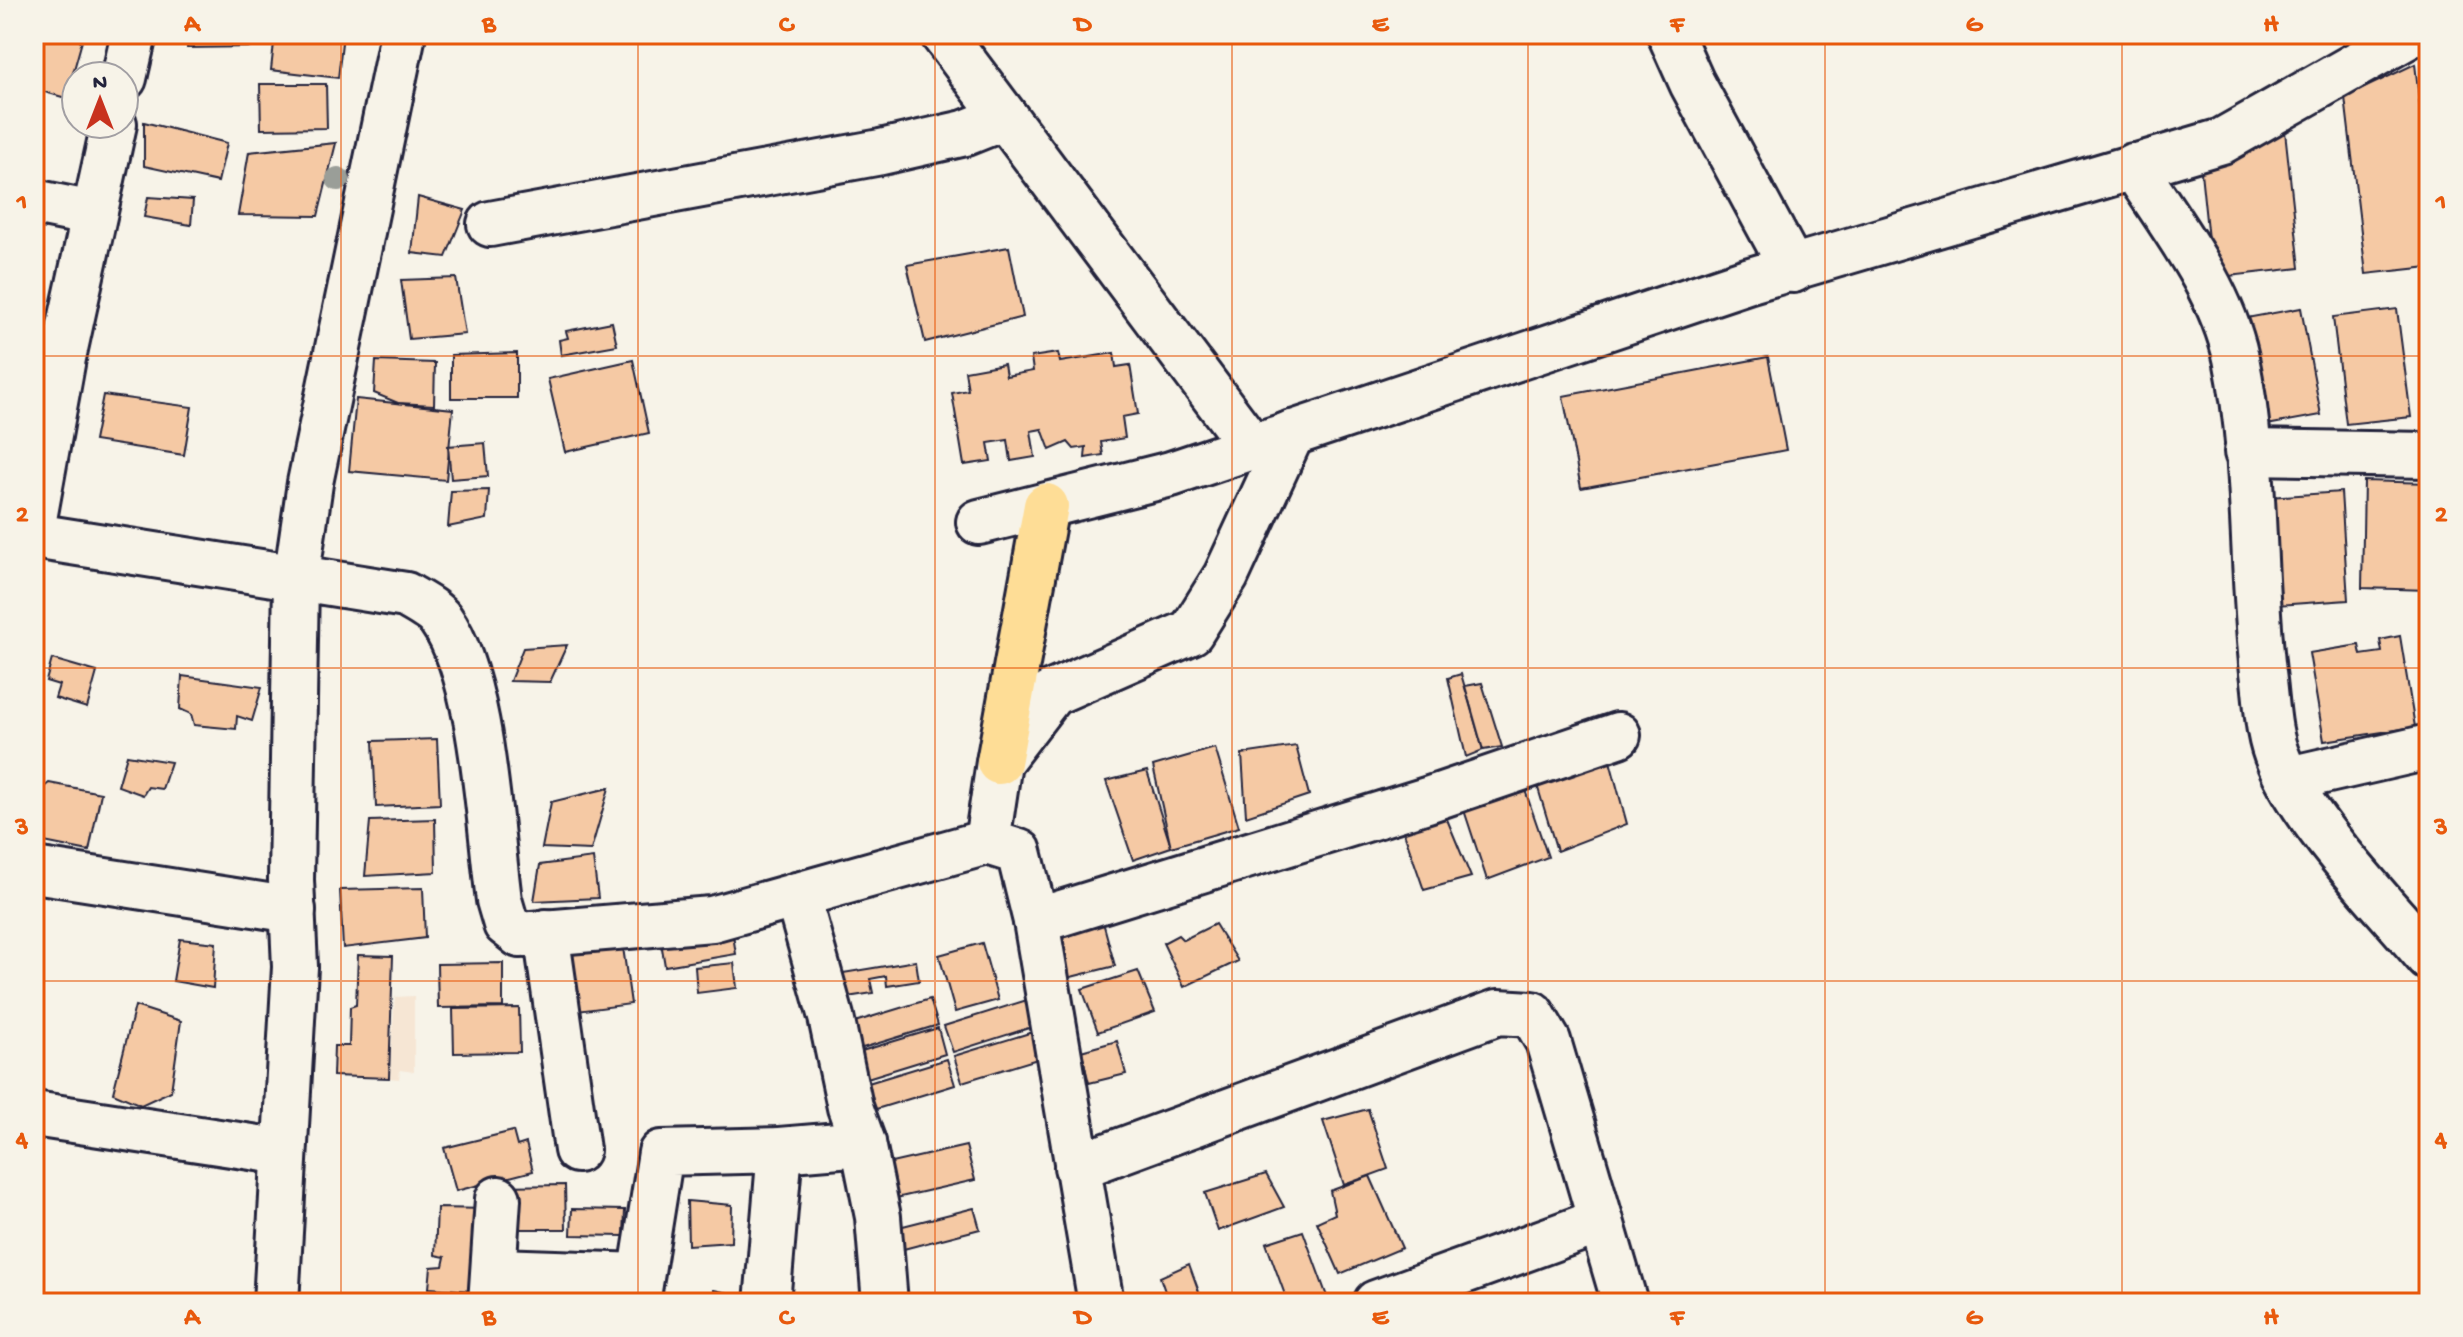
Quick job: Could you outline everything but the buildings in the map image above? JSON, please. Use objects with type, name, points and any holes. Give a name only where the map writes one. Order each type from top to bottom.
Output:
[{"type":"main road","points":[[999,762],[1046,506]]},
{"type":"street","points":[[128,60],[134,34]]},
{"type":"street","points":[[276,1303],[295,967],[296,580],[310,483],[403,34]]},
{"type":"street","points":[[943,34],[1005,117],[1272,440]]},
{"type":"street","points":[[1670,34],[1692,83],[1793,270]]},
{"type":"street","points":[[979,522],[1171,474],[1747,281],[1793,270],[2222,141],[2411,34]]},
{"type":"street","points":[[490,224],[881,152],[965,133],[1005,117]]},
{"type":"street","points":[[34,519],[110,140]]},
{"type":"street","points":[[2133,166],[2189,252],[2216,303],[2235,355],[2247,452],[2259,641],[2278,760],[2307,810],[2429,958]]},
{"type":"street","points":[[34,202],[93,214]]},
{"type":"street","points":[[987,842],[999,762],[1052,693],[1191,632],[1226,576],[1272,440]]},
{"type":"street","points":[[2247,452],[2429,455]]},
{"type":"street","points":[[34,536],[296,580],[406,595],[440,617],[457,651],[473,699],[499,900],[506,924],[520,935],[712,919],[987,842],[1019,852],[1036,921],[1101,1303]]},
{"type":"street","points":[[1036,921],[1427,800],[1618,735]]},
{"type":"street","points":[[2289,779],[2429,747]]},
{"type":"street","points":[[34,870],[293,910]]},
{"type":"street","points":[[797,895],[831,1017],[850,1107],[863,1143],[878,1217],[885,1303]]},
{"type":"street","points":[[546,932],[577,1150]]},
{"type":"street","points":[[1077,1167],[1498,1012],[1532,1014],[1548,1041],[1625,1303]]},
{"type":"street","points":[[34,1114],[284,1152]]},
{"type":"street","points":[[498,1199],[493,1287],[639,1290],[661,1153],[780,1150],[863,1143]]},
{"type":"street","points":[[767,1303],[780,1150]]},
{"type":"street","points":[[1376,1303],[1601,1221]]},
{"type":"shaded area","points":[[414,996],[414,1072],[400,1070],[399,1079],[389,1078],[395,997]]}]
